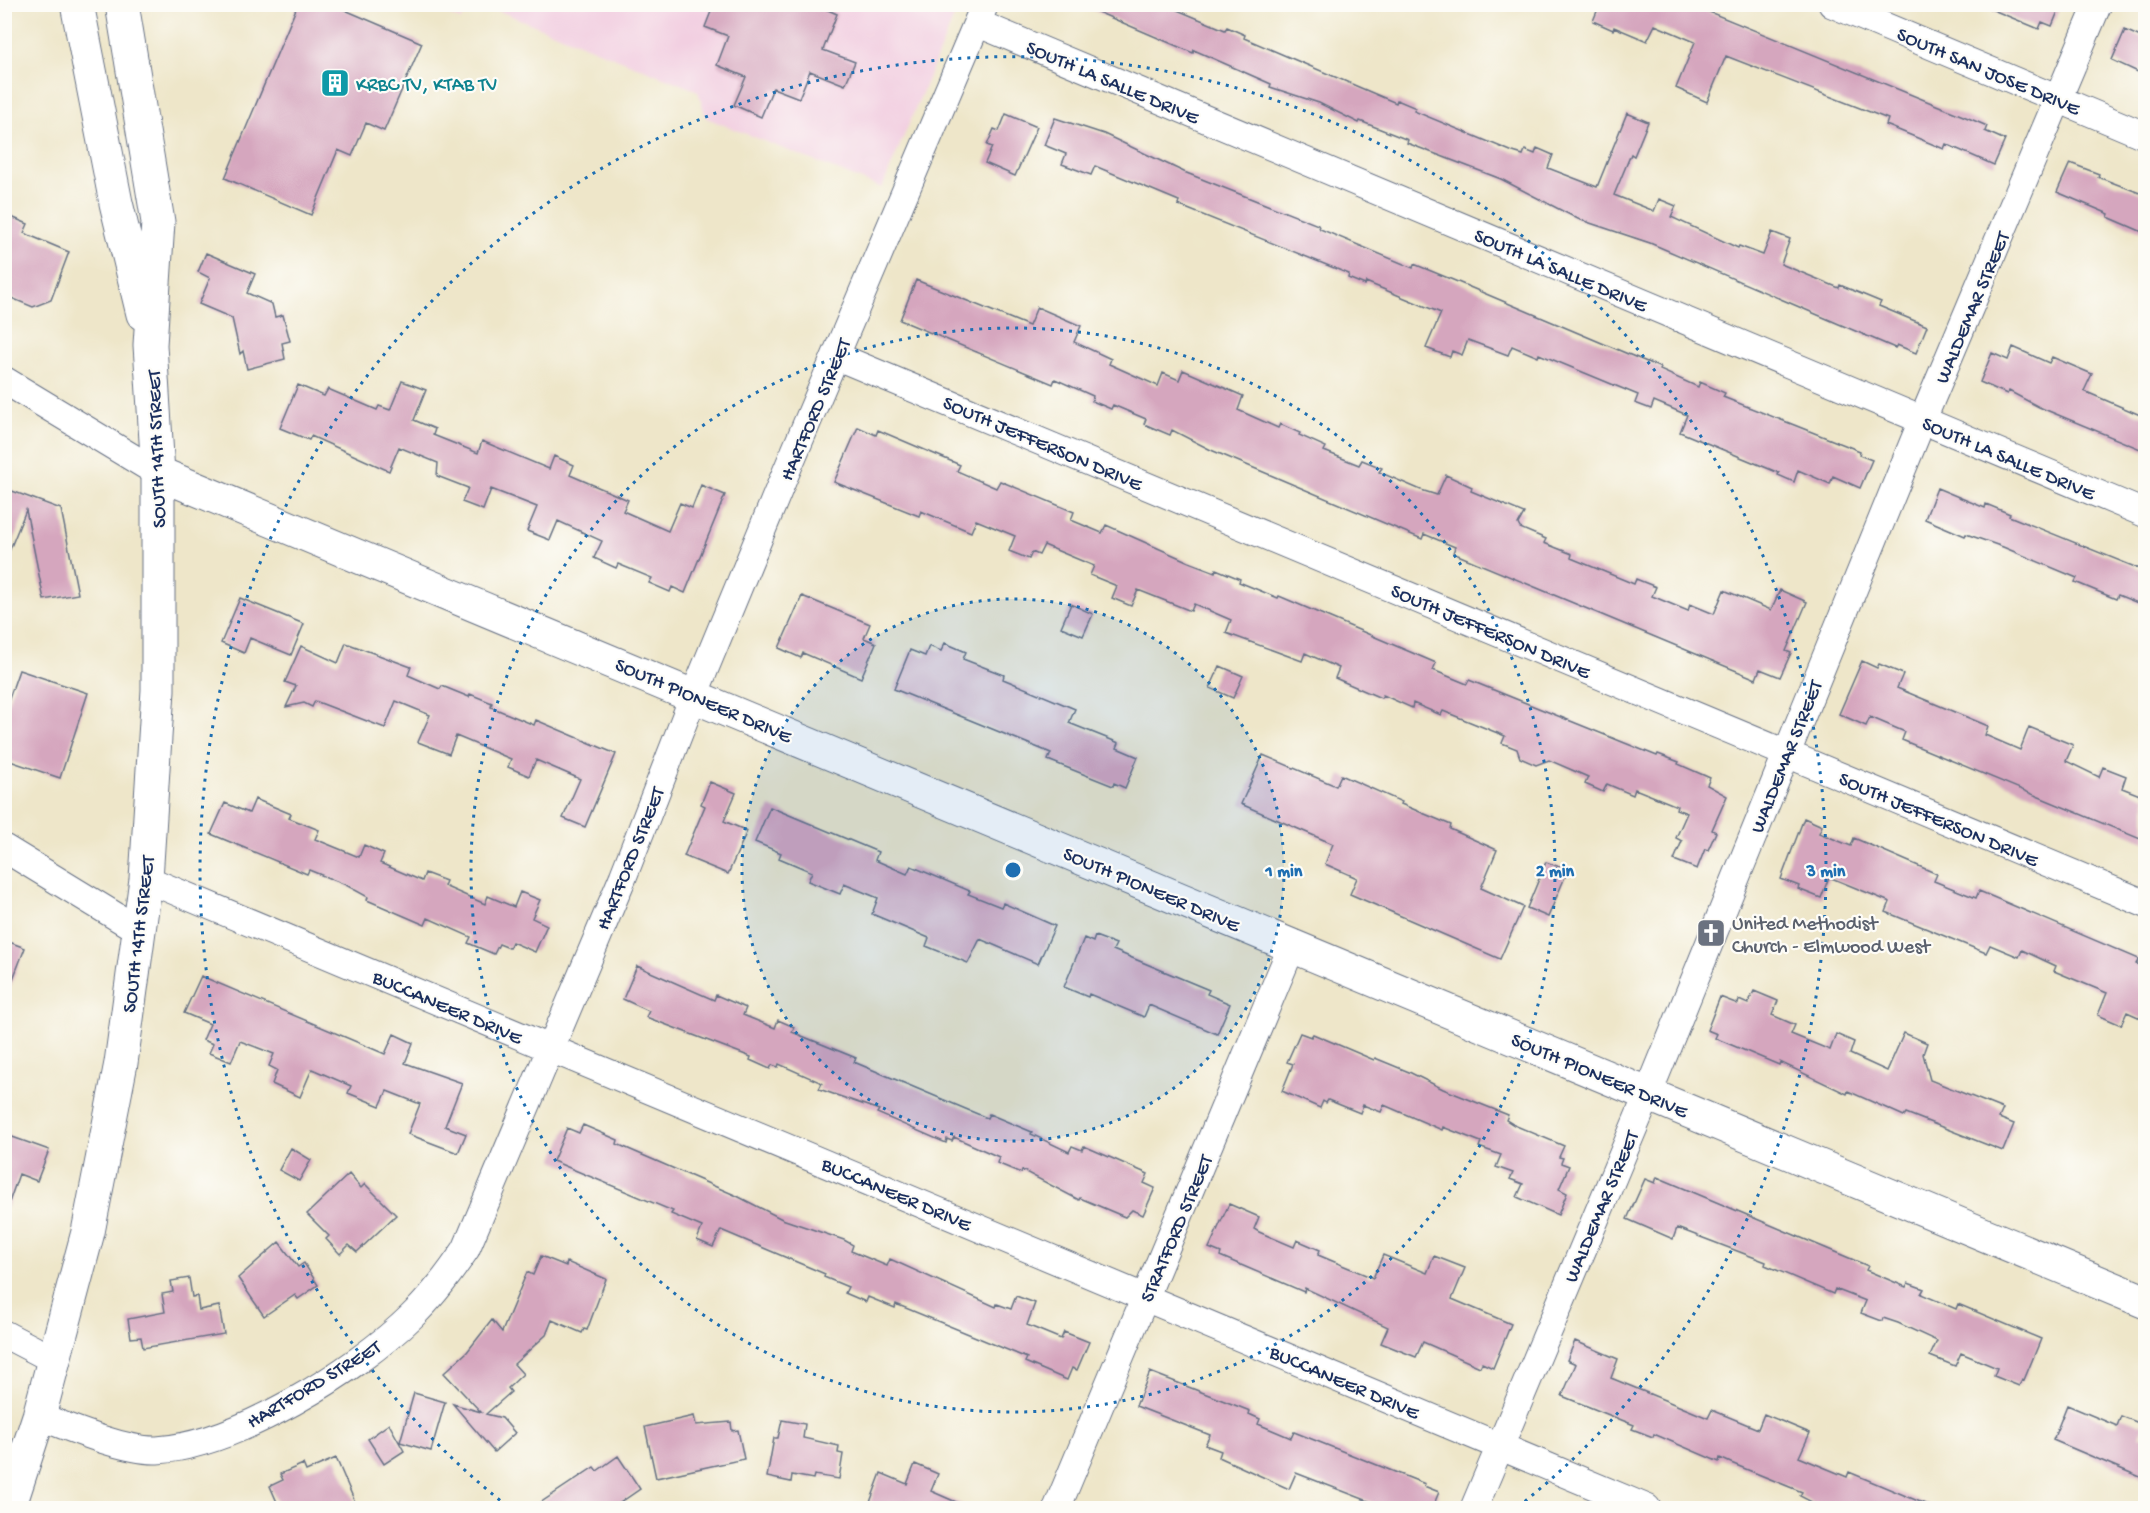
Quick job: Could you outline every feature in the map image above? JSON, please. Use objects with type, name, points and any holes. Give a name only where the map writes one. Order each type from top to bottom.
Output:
[{"type":"street","name":"SOUTH 14TH STREET","points":[[77,4],[116,203],[150,345]]},
{"type":"street","name":"SOUTH 14TH STREET","points":[[9,1509],[39,1416],[88,1232],[107,1141],[146,879],[158,690],[158,473],[150,345],[158,222],[122,4]]},
{"type":"street","name":"SOUTH SAN JOSE DRIVE","points":[[1832,4],[2145,135]]},
{"type":"street","name":"WALDEMAR STREET","points":[[1474,1509],[1648,1094],[1922,421],[2060,100],[2098,4]]},
{"type":"street","name":"HARTFORD STREET","points":[[39,1416],[103,1440],[155,1450],[199,1443],[266,1416],[330,1378],[386,1340],[445,1281],[466,1249],[623,877],[694,695],[981,14]]},
{"type":"street","name":"SOUTH LA SALLE DRIVE","points":[[981,14],[1922,421],[2145,514]]},
{"type":"street","points":[[116,203],[158,222]]},
{"type":"street","name":"SOUTH JEFFERSON DRIVE","points":[[836,356],[2145,904]]},
{"type":"street","points":[[4,380],[158,473]]},
{"type":"street","name":"SOUTH PIONEER DRIVE","points":[[158,473],[2145,1302]]},
{"type":"street","points":[[4,848],[140,931]]},
{"type":"street","name":"BUCCANEER DRIVE","points":[[146,879],[1647,1509]]},
{"type":"street","name":"STRATFORD STREET","points":[[1057,1509],[1292,946]]},
{"type":"street","points":[[4,1334],[54,1360]]},
{"type":"shaded area","points":[[425,5],[467,5],[461,20]]},
{"type":"shaded area","points":[[484,5],[959,5],[882,188],[706,118],[698,91]]},
{"type":"building","name":"KRBC TV, KTAB TV","points":[[298,4],[331,4],[422,43],[384,131],[366,123],[352,156],[338,150],[311,215],[225,178]]},
{"type":"building","points":[[714,4],[814,4],[837,14],[823,50],[855,62],[845,85],[810,71],[799,98],[773,88],[761,117],[734,105],[746,77],[717,65],[728,36],[705,27]]},
{"type":"building","points":[[1079,4],[1163,4],[1225,30],[1227,27],[1245,35],[1244,38],[1396,103],[1397,100],[1416,108],[1414,111],[1513,152],[1523,155],[1525,150],[1535,154],[1537,148],[1553,155],[1548,168],[1597,187],[1627,113],[1648,122],[1634,156],[1631,154],[1614,195],[1654,211],[1659,199],[1676,206],[1671,217],[1738,248],[1739,246],[1763,255],[1772,232],[1790,239],[1781,264],[1839,288],[1840,285],[1881,302],[1879,306],[1927,326],[1916,353],[1897,345],[1895,348],[1650,243],[1578,219],[1501,179],[1407,143],[1408,140],[1360,121],[1359,123],[1319,103],[1270,87],[1271,84],[1194,50],[1193,53]]},
{"type":"building","points":[[1600,4],[1690,4],[1987,126],[1985,131],[2005,140],[1994,165],[1946,144],[1944,149],[1886,125],[1888,119],[1726,56],[1707,102],[1676,88],[1695,42],[1655,25],[1647,41],[1614,27],[1613,30],[1593,21]]},
{"type":"building","points":[[2061,4],[2052,26],[2042,22],[2039,29],[1981,5]]},
{"type":"building","points":[[2125,30],[2145,39],[2145,71],[2140,68],[2138,72],[2112,60]]},
{"type":"building","points":[[1006,114],[1037,127],[1015,176],[985,163],[992,147],[987,145],[994,129],[999,131]]},
{"type":"building","points":[[1055,118],[1104,134],[1184,172],[1318,225],[1320,229],[1413,268],[1414,264],[1453,280],[1661,368],[1660,370],[1698,387],[1700,382],[1725,393],[1723,397],[1860,451],[1859,455],[1872,460],[1860,488],[1833,476],[1830,484],[1798,470],[1794,482],[1778,475],[1779,473],[1680,432],[1687,415],[1654,401],[1651,409],[1635,403],[1638,395],[1539,354],[1538,357],[1512,346],[1508,355],[1468,340],[1462,355],[1452,351],[1450,357],[1426,348],[1441,313],[1366,282],[1365,285],[1348,278],[1349,274],[1178,205],[1179,201],[1095,166],[1091,175],[1062,164],[1066,154],[1044,145]]},
{"type":"building","points":[[2070,163],[2099,174],[2098,177],[2145,195],[2145,233],[2108,217],[2109,214],[2057,192]]},
{"type":"building","points":[[9,216],[28,224],[24,233],[69,252],[51,300],[33,307],[4,295],[4,227]]},
{"type":"building","points":[[206,253],[255,274],[247,293],[272,304],[275,317],[283,315],[290,341],[282,343],[285,359],[247,369],[243,351],[240,354],[232,318],[199,304],[210,278],[198,272]]},
{"type":"building","points":[[916,280],[1029,326],[1037,307],[1081,326],[1074,342],[1111,359],[1109,364],[1158,386],[1163,373],[1179,380],[1183,370],[1243,396],[1238,410],[1278,428],[1280,424],[1300,433],[1299,435],[1326,447],[1324,451],[1359,465],[1362,460],[1382,468],[1379,472],[1421,490],[1437,495],[1446,475],[1472,487],[1471,491],[1524,513],[1518,524],[1520,528],[1546,539],[1544,543],[1572,554],[1571,558],[1634,584],[1636,579],[1656,587],[1652,596],[1688,611],[1690,604],[1714,614],[1724,590],[1771,610],[1780,590],[1807,602],[1786,651],[1791,653],[1780,677],[1760,669],[1756,679],[1453,553],[1455,547],[1424,534],[1422,539],[1211,450],[1172,430],[1170,435],[1144,424],[1146,419],[1113,405],[1111,409],[1092,401],[1093,396],[1055,379],[1053,384],[900,320]]},
{"type":"building","points":[[2013,347],[2049,363],[2052,357],[2092,374],[2084,391],[2145,417],[2145,451],[2039,407],[2009,391],[2007,394],[1980,382],[1992,353],[2008,360]]},
{"type":"building","points":[[402,381],[426,390],[414,420],[435,429],[433,435],[478,453],[482,441],[549,469],[554,456],[574,465],[570,475],[628,500],[623,511],[668,531],[680,503],[692,508],[701,485],[725,495],[685,593],[672,587],[670,592],[649,583],[652,578],[618,564],[616,568],[594,558],[602,541],[558,521],[550,540],[527,531],[537,507],[491,489],[483,510],[462,502],[468,488],[437,476],[438,463],[399,447],[389,471],[311,436],[309,440],[280,428],[298,385],[324,396],[328,389],[377,410],[379,406],[390,410]]},
{"type":"building","points":[[858,427],[876,435],[878,430],[960,465],[957,471],[996,488],[1000,481],[1074,512],[1071,520],[1102,533],[1106,525],[1189,562],[1215,572],[1216,569],[1240,579],[1239,582],[1278,598],[1279,596],[1436,663],[1433,670],[1467,684],[1469,680],[1657,756],[1658,754],[1679,762],[1678,764],[1710,778],[1707,785],[1727,796],[1712,830],[1716,832],[1708,850],[1705,849],[1697,869],[1674,860],[1682,841],[1676,838],[1687,813],[1676,809],[1677,806],[1635,789],[1633,795],[1607,784],[1603,792],[1585,784],[1588,777],[1549,760],[1536,765],[1520,758],[1517,749],[1502,743],[1505,736],[1443,711],[1441,715],[1413,703],[1412,708],[1383,695],[1381,698],[1335,678],[1339,668],[1305,653],[1302,661],[1226,633],[1231,620],[1194,604],[1191,611],[1138,590],[1131,606],[1112,598],[1117,586],[1090,575],[1094,566],[1044,545],[1039,555],[1032,552],[1029,559],[1009,551],[1015,536],[976,520],[971,532],[921,511],[919,516],[834,482]]},
{"type":"building","points":[[4,488],[61,509],[78,594],[44,600],[26,510],[4,564]]},
{"type":"building","points":[[1937,488],[1985,508],[1986,504],[2010,514],[2009,516],[2145,571],[2145,606],[2118,595],[2116,599],[2075,582],[2077,578],[2003,547],[1966,534],[1965,536],[1925,519]]},
{"type":"building","points":[[802,596],[870,624],[864,638],[876,643],[861,678],[803,653],[801,658],[779,648]]},
{"type":"building","points":[[240,598],[304,624],[291,655],[250,638],[244,653],[221,643]]},
{"type":"building","points":[[1071,604],[1093,614],[1083,636],[1061,627]]},
{"type":"building","points":[[346,643],[411,667],[408,675],[440,689],[442,686],[469,697],[470,694],[492,703],[491,707],[534,725],[536,720],[616,754],[585,827],[563,818],[580,779],[536,760],[529,776],[508,767],[511,759],[456,736],[449,754],[418,742],[430,715],[396,701],[385,728],[315,701],[312,707],[304,703],[286,707],[296,686],[285,682],[301,646],[338,663]]},
{"type":"building","points":[[945,643],[966,652],[963,659],[1004,675],[1003,679],[1075,709],[1069,723],[1119,743],[1117,748],[1138,757],[1125,788],[1114,783],[1113,786],[1048,760],[1051,753],[894,689],[910,650],[925,656],[929,646],[941,651]]},
{"type":"building","points":[[1862,661],[1877,668],[1879,664],[1903,674],[1897,688],[1988,726],[1985,735],[2020,750],[2029,727],[2073,745],[2066,761],[2099,777],[2103,767],[2126,776],[2122,788],[2145,797],[2145,841],[1902,740],[1905,732],[1870,717],[1866,726],[1839,714]]},
{"type":"building","points":[[1220,666],[1243,676],[1233,698],[1210,688]]},
{"type":"building","points":[[19,670],[88,693],[60,778],[4,759],[4,713]]},
{"type":"building","points":[[1263,755],[1336,786],[1341,775],[1451,825],[1450,829],[1497,850],[1481,888],[1523,907],[1500,959],[1350,894],[1357,878],[1325,864],[1333,844],[1241,804]]},
{"type":"building","points":[[710,782],[736,793],[724,821],[747,831],[728,874],[684,856],[705,806],[701,804]]},
{"type":"building","points":[[255,799],[291,814],[289,818],[319,830],[315,839],[359,857],[364,845],[384,854],[380,863],[422,881],[425,873],[446,881],[444,886],[485,904],[488,896],[514,907],[520,892],[540,900],[532,918],[547,925],[535,952],[512,942],[509,948],[499,944],[494,954],[468,943],[471,937],[428,918],[425,925],[367,900],[368,897],[346,885],[309,870],[307,874],[211,834],[225,803],[249,813]]},
{"type":"building","points":[[770,807],[878,852],[875,860],[907,874],[911,866],[970,891],[968,894],[1001,907],[1003,903],[1055,926],[1038,964],[980,939],[968,963],[926,946],[929,938],[872,914],[878,898],[844,884],[840,894],[808,881],[812,872],[779,858],[781,853],[755,842]]},
{"type":"building","points":[[1804,818],[1822,826],[1819,833],[1851,846],[1854,838],[1937,874],[1934,881],[1976,898],[1979,891],[2139,959],[2136,964],[2145,968],[2145,1020],[2127,1012],[2121,1025],[2098,1015],[2107,993],[2054,971],[2056,966],[2022,950],[2019,957],[1990,945],[1986,953],[1886,912],[1890,902],[1829,877],[1821,898],[1781,879]]},
{"type":"building","points":[[1546,862],[1568,870],[1548,917],[1527,908]]},
{"type":"building","points":[[1095,936],[1116,944],[1113,950],[1209,990],[1207,994],[1230,1004],[1217,1034],[1149,1005],[1144,1017],[1089,994],[1088,997],[1064,987],[1084,938],[1093,942]]},
{"type":"building","points":[[4,940],[25,948],[6,997],[4,997]]},
{"type":"building","points":[[637,966],[714,1000],[716,995],[746,1008],[743,1015],[775,1028],[778,1020],[794,1027],[792,1032],[856,1058],[854,1062],[987,1118],[989,1114],[1032,1132],[1031,1134],[1069,1152],[1072,1146],[1082,1150],[1084,1146],[1148,1174],[1144,1183],[1155,1188],[1143,1215],[1132,1210],[1125,1217],[1080,1198],[1079,1200],[1022,1170],[1021,1173],[997,1163],[999,1157],[954,1137],[952,1141],[947,1139],[946,1143],[877,1113],[879,1110],[819,1089],[822,1083],[779,1064],[778,1067],[772,1065],[770,1069],[750,1060],[751,1057],[646,1017],[649,1011],[623,999]]},
{"type":"building","points":[[201,976],[385,1054],[394,1034],[413,1043],[405,1063],[462,1083],[445,1126],[466,1134],[458,1153],[408,1134],[420,1104],[387,1091],[380,1106],[348,1093],[351,1086],[312,1069],[300,1097],[272,1084],[277,1070],[269,1066],[274,1054],[240,1041],[231,1062],[209,1053],[213,1044],[203,1040],[210,1024],[184,1013]]},
{"type":"building","points":[[1754,991],[1778,1001],[1772,1015],[1795,1025],[1791,1034],[1830,1050],[1836,1034],[1854,1042],[1850,1054],[1887,1071],[1904,1033],[1927,1043],[1923,1054],[1930,1080],[2003,1109],[1999,1118],[2014,1124],[2003,1151],[1906,1113],[1904,1116],[1848,1091],[1847,1094],[1780,1062],[1779,1065],[1715,1038],[1717,1034],[1707,1030],[1720,997],[1738,1004],[1739,1000],[1748,1004]]},
{"type":"building","points":[[1300,1033],[1311,1037],[1313,1034],[1409,1072],[1443,1089],[1508,1115],[1506,1120],[1514,1125],[1564,1146],[1559,1157],[1563,1158],[1561,1163],[1569,1166],[1559,1189],[1567,1193],[1558,1215],[1517,1197],[1523,1184],[1510,1179],[1513,1173],[1496,1167],[1501,1155],[1479,1147],[1481,1142],[1443,1127],[1442,1130],[1384,1105],[1381,1112],[1363,1105],[1360,1113],[1328,1100],[1326,1103],[1323,1101],[1320,1108],[1282,1091],[1293,1064],[1287,1062]]},
{"type":"building","points":[[583,1125],[618,1140],[617,1144],[737,1196],[782,1219],[844,1240],[853,1245],[851,1251],[887,1266],[890,1259],[996,1307],[997,1304],[1011,1309],[1016,1296],[1035,1303],[1027,1325],[1061,1339],[1064,1332],[1089,1342],[1077,1370],[1072,1368],[1067,1380],[1025,1362],[1027,1358],[896,1304],[895,1308],[868,1297],[866,1302],[845,1293],[848,1287],[824,1277],[825,1274],[721,1230],[713,1247],[697,1240],[702,1227],[671,1214],[673,1211],[553,1161],[567,1128],[579,1133]]},
{"type":"building","points":[[4,1134],[49,1150],[37,1181],[19,1174],[7,1208],[4,1207]]},
{"type":"building","points":[[291,1148],[311,1160],[299,1181],[279,1170]]},
{"type":"building","points":[[349,1174],[361,1188],[365,1184],[396,1215],[357,1252],[349,1245],[340,1254],[326,1239],[329,1236],[307,1214]]},
{"type":"building","points":[[1657,1177],[1868,1266],[1866,1270],[1906,1287],[1908,1283],[1924,1289],[1921,1294],[1956,1309],[1958,1304],[2041,1339],[2024,1380],[2022,1379],[2019,1386],[1994,1376],[1997,1368],[1961,1353],[1955,1366],[1930,1356],[1937,1341],[1898,1323],[1883,1318],[1882,1321],[1861,1313],[1866,1301],[1835,1289],[1833,1294],[1765,1265],[1766,1262],[1677,1228],[1673,1239],[1627,1219],[1645,1179],[1655,1183]]},
{"type":"building","points":[[1229,1204],[1259,1217],[1254,1229],[1259,1232],[1294,1247],[1297,1240],[1320,1250],[1318,1255],[1373,1278],[1383,1255],[1427,1273],[1434,1256],[1465,1268],[1452,1299],[1511,1324],[1493,1368],[1482,1363],[1480,1367],[1423,1342],[1416,1357],[1381,1343],[1388,1327],[1305,1288],[1304,1292],[1220,1256],[1221,1253],[1209,1248]]},
{"type":"building","points":[[279,1242],[298,1267],[304,1263],[318,1285],[298,1299],[295,1295],[264,1316],[238,1278]]},
{"type":"building","points":[[541,1256],[566,1266],[567,1262],[606,1279],[587,1330],[584,1329],[582,1333],[552,1320],[546,1335],[514,1364],[523,1374],[508,1388],[511,1392],[486,1414],[502,1418],[515,1433],[494,1452],[453,1404],[481,1412],[444,1373],[467,1352],[492,1320],[502,1332],[527,1272],[533,1275]]},
{"type":"building","points":[[189,1278],[192,1297],[197,1296],[199,1310],[219,1306],[224,1334],[143,1348],[141,1337],[131,1338],[128,1319],[165,1312],[162,1294],[173,1292],[171,1281]]},
{"type":"building","points":[[1575,1341],[1618,1359],[1611,1378],[1708,1418],[1712,1410],[1758,1429],[1764,1414],[1810,1433],[1799,1457],[1847,1477],[1849,1472],[1937,1509],[1825,1509],[1800,1496],[1802,1492],[1720,1458],[1719,1462],[1654,1434],[1653,1437],[1632,1429],[1634,1425],[1562,1396],[1576,1364],[1567,1360]]},
{"type":"building","points":[[1150,1372],[1250,1411],[1249,1414],[1260,1419],[1258,1424],[1291,1438],[1294,1432],[1425,1484],[1424,1486],[1439,1492],[1432,1509],[1389,1509],[1296,1473],[1289,1489],[1219,1457],[1221,1451],[1205,1445],[1210,1435],[1136,1406]]},
{"type":"building","points":[[414,1393],[445,1402],[431,1451],[400,1442]]},
{"type":"building","points":[[2067,1405],[2117,1426],[2121,1416],[2144,1425],[2139,1436],[2145,1438],[2145,1479],[2053,1440]]},
{"type":"building","points":[[694,1416],[696,1425],[731,1422],[732,1431],[738,1430],[744,1459],[656,1478],[645,1427]]},
{"type":"building","points":[[782,1420],[805,1424],[803,1438],[839,1446],[838,1453],[843,1454],[839,1479],[814,1475],[813,1479],[792,1475],[791,1482],[767,1477],[774,1438],[778,1438]]},
{"type":"building","points":[[389,1424],[404,1451],[384,1464],[368,1439]]},
{"type":"building","points":[[618,1456],[640,1489],[611,1509],[531,1509],[594,1467],[597,1471]]},
{"type":"building","points":[[336,1458],[358,1509],[280,1509],[270,1486],[283,1480],[280,1474],[303,1464],[306,1471]]},
{"type":"building","points":[[915,1464],[938,1474],[931,1491],[972,1509],[879,1509],[869,1505],[881,1473],[907,1484]]},
{"type":"place","name":"KRBC TV, KTAB TV","points":[[335,83]]},
{"type":"place","name":"United Methodist Church - Elmwood West","points":[[1711,933]]}]
